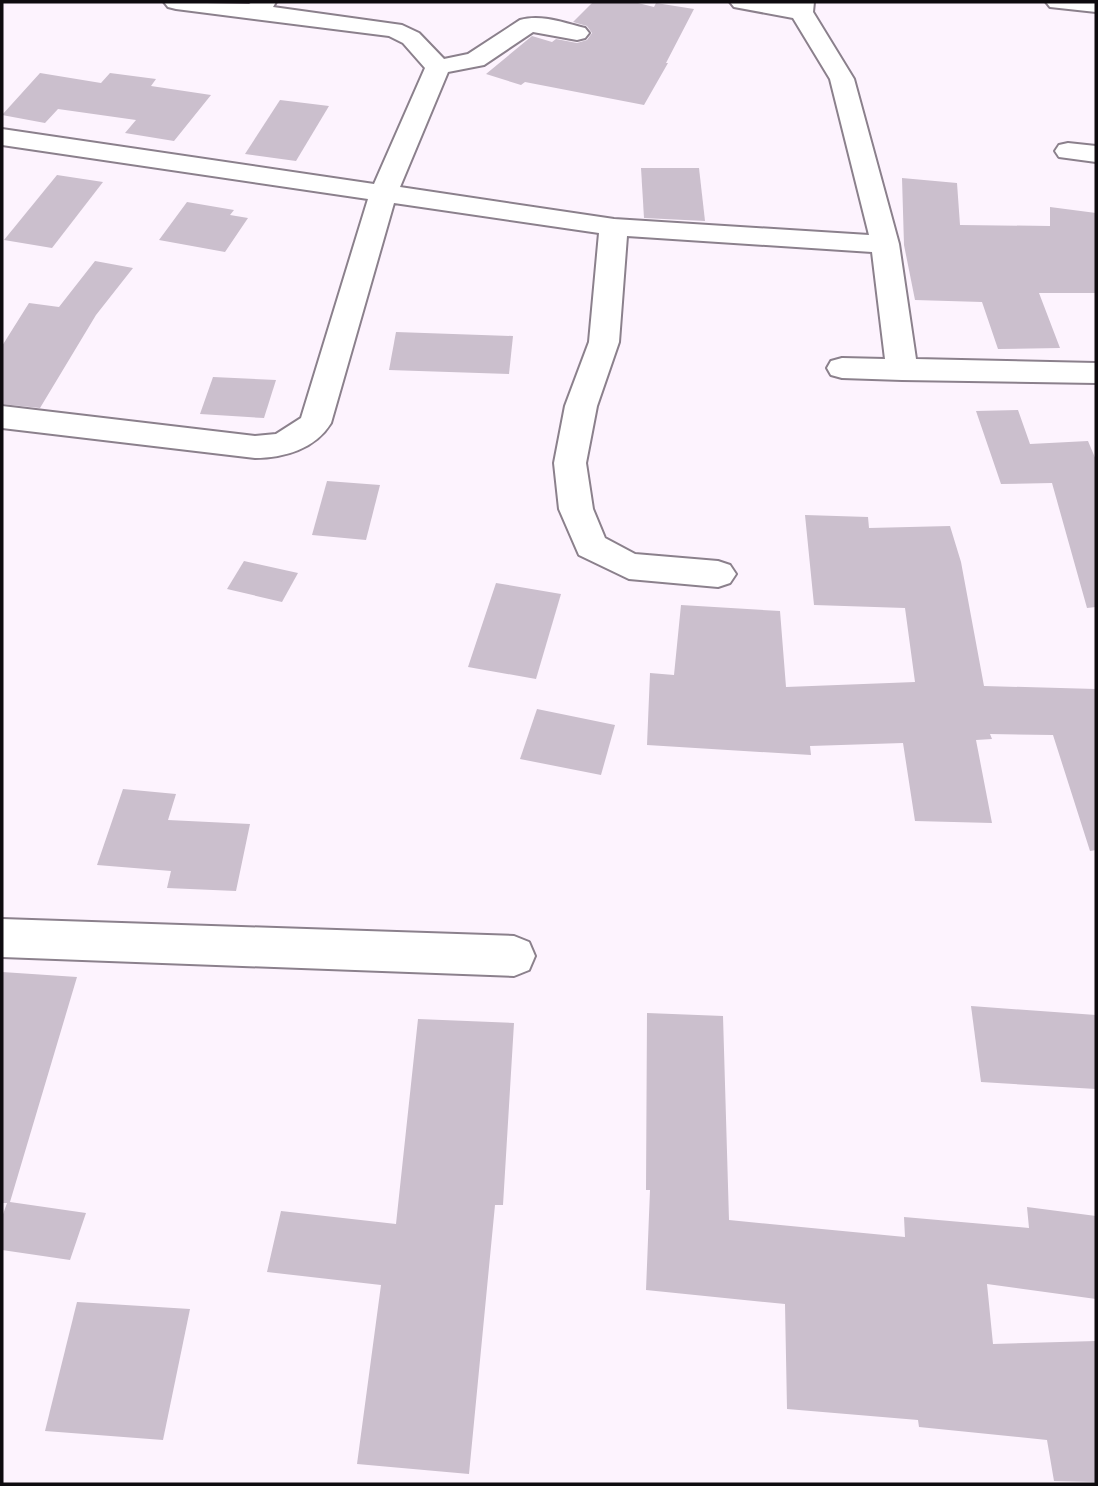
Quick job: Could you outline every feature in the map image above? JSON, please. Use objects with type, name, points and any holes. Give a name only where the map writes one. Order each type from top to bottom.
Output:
[{"type":"street","points":[[176,2],[260,7],[394,30],[411,38],[438,67]]},
{"type":"street","points":[[742,2],[802,7],[842,79],[885,244],[902,370]]},
{"type":"street","points":[[1058,2],[1096,5]]},
{"type":"street","points":[[438,67],[460,65],[475,60],[527,25],[544,25],[577,33]]},
{"type":"street","points":[[2,417],[256,447],[276,447],[299,438],[315,424],[384,192],[438,67]]},
{"type":"street","points":[[2,136],[614,227],[885,244]]},
{"type":"street","points":[[1068,151],[1096,155]]},
{"type":"street","points":[[614,227],[604,342],[581,406],[570,463],[576,509],[591,546],[629,566],[718,574]]},
{"type":"street","points":[[842,368],[1096,373]]},
{"type":"street","points":[[2,939],[514,956]]},
{"type":"building","points":[[593,2],[634,2],[654,7],[656,3],[694,9],[644,105],[525,82],[521,85],[486,74],[532,36],[552,42],[556,39],[577,43],[587,40],[592,33],[587,26],[573,22]]},
{"type":"building","points":[[40,73],[101,83],[110,73],[156,79],[151,86],[211,95],[174,141],[125,133],[136,120],[58,109],[45,123],[2,115]]},
{"type":"building","points":[[280,100],[329,106],[296,161],[245,154]]},
{"type":"building","points":[[641,168],[699,168],[705,221],[644,218]]},
{"type":"building","points":[[57,175],[103,182],[52,248],[4,240]]},
{"type":"building","points":[[902,178],[957,183],[960,225],[1050,226],[1050,207],[1096,213],[1096,293],[1039,293],[1060,348],[998,349],[982,302],[915,300],[904,245]]},
{"type":"building","points":[[187,202],[234,210],[230,215],[248,218],[225,252],[159,240]]},
{"type":"building","points":[[95,261],[133,268],[96,315],[40,408],[2,404],[2,346],[29,303],[59,307]]},
{"type":"building","points":[[396,332],[513,336],[509,374],[389,370]]},
{"type":"building","points":[[213,377],[276,380],[264,418],[200,414]]},
{"type":"building","points":[[1018,410],[1030,444],[1088,441],[1096,460],[1096,607],[1087,608],[1052,483],[1001,484],[976,411]]},
{"type":"building","points":[[327,481],[380,485],[366,540],[312,535]]},
{"type":"building","points":[[805,515],[868,517],[869,528],[950,526],[961,562],[984,686],[1096,689],[1096,850],[1090,851],[1053,735],[990,734],[992,739],[976,740],[992,823],[915,821],[903,743],[810,746],[811,755],[647,745],[650,673],[674,675],[681,605],[780,611],[786,687],[915,682],[905,608],[814,605]]},
{"type":"building","points":[[244,561],[298,573],[282,602],[227,589]]},
{"type":"building","points":[[496,583],[561,594],[536,679],[468,667]]},
{"type":"building","points":[[537,709],[615,725],[601,775],[520,759]]},
{"type":"building","points":[[123,789],[176,794],[168,820],[250,824],[236,891],[167,888],[171,871],[97,865]]},
{"type":"building","points":[[2,972],[77,977],[10,1202],[86,1213],[70,1260],[2,1250],[2,1217],[7,1203],[2,1203]]},
{"type":"building","points":[[971,1006],[1096,1015],[1096,1089],[981,1082]]},
{"type":"building","points":[[647,1013],[723,1016],[729,1220],[905,1237],[904,1217],[1029,1228],[1027,1207],[1096,1216],[1096,1299],[987,1284],[993,1344],[1096,1341],[1096,1482],[1054,1481],[1047,1440],[919,1427],[918,1420],[787,1409],[785,1304],[646,1290],[650,1190],[646,1190]]},
{"type":"building","points":[[418,1019],[514,1023],[503,1205],[495,1205],[469,1474],[357,1464],[381,1285],[267,1272],[281,1211],[396,1224]]},
{"type":"building","points":[[77,1302],[190,1309],[163,1440],[45,1431]]}]
